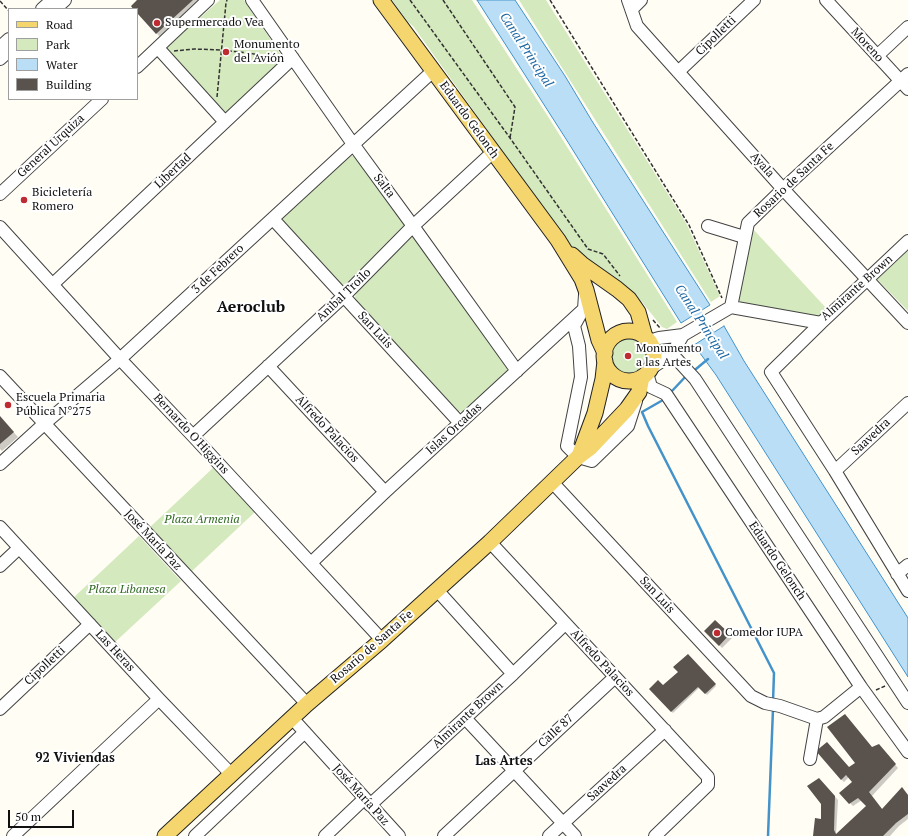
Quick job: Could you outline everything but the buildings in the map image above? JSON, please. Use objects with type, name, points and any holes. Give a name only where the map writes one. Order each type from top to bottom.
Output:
[{"type":"main road","name":"Eduardo Gelonch","points":[[381,0],[558,240],[582,279],[599,340],[610,371],[620,378],[631,380],[644,378],[653,364],[654,352],[647,339],[638,312],[628,299],[574,258],[558,240]]},
{"type":"main road","points":[[605,357],[606,348],[611,339],[620,333],[636,332],[647,339]]},
{"type":"main road","name":"Rosario de Santa Fe","points":[[578,457],[595,413],[603,379],[605,357]]},
{"type":"main road","name":"Rosario de Santa Fe","points":[[164,836],[307,704],[382,640],[490,542],[553,483],[578,457],[590,448],[627,409],[644,378]]},
{"type":"street","points":[[43,8],[52,0]]},
{"type":"street","points":[[56,8],[65,0]]},
{"type":"street","points":[[138,66],[163,49],[208,0]]},
{"type":"street","name":"Salta","points":[[252,0],[353,144],[517,371]]},
{"type":"street","points":[[630,4],[641,0]]},
{"type":"street","name":"Cipolletti","points":[[678,72],[754,0]]},
{"type":"street","name":"Moreno","points":[[826,0],[877,56],[906,82]]},
{"type":"street","name":"Ayala","points":[[630,4],[637,26],[783,189],[908,323]]},
{"type":"street","points":[[877,56],[908,27]]},
{"type":"street","points":[[0,47],[8,40]]},
{"type":"street","points":[[163,49],[225,122]]},
{"type":"street","points":[[0,59],[8,52]]},
{"type":"street","name":"Libertad","points":[[53,284],[293,58]]},
{"type":"street","name":"3 de Febrero","points":[[0,464],[44,424],[120,360],[433,71]]},
{"type":"street","name":"Rosario de Santa Fe","points":[[725,310],[748,223],[783,189],[906,82]]},
{"type":"street","name":"General Urquiza","points":[[0,194],[101,100]]},
{"type":"street","name":"Anibal Troilo","points":[[193,436],[344,296],[413,226],[493,152]]},
{"type":"street","name":"San Luis","points":[[273,219],[460,422]]},
{"type":"street","points":[[708,226],[744,237]]},
{"type":"street","name":"Bernardo O'Higgins","points":[[0,227],[120,360],[193,436],[382,640]]},
{"type":"street","name":"Almirante Brown","points":[[725,310],[820,323],[908,241]]},
{"type":"street","points":[[578,457],[567,446],[582,377],[579,346],[574,326],[584,309],[586,290]]},
{"type":"street","name":"Islas Orcadas","points":[[311,563],[460,422],[584,309]]},
{"type":"street","points":[[647,339],[683,335],[725,310]]},
{"type":"street","points":[[820,323],[771,372],[835,472],[908,591]]},
{"type":"street","points":[[644,378],[672,354],[683,335]]},
{"type":"street","points":[[672,354],[695,379],[908,703]]},
{"type":"street","name":"Alfredo Palacios","points":[[268,366],[385,492]]},
{"type":"street","name":"José María Paz","points":[[0,376],[307,704]]},
{"type":"street","name":"Eduardo Gelonch","points":[[644,378],[651,387],[666,394],[864,690],[908,752]]},
{"type":"street","name":"Saavedra","points":[[835,472],[908,404]]},
{"type":"street","name":"San Luis","points":[[553,483],[750,696],[765,703],[780,706],[817,719]]},
{"type":"street","name":"Las Heras","points":[[0,527],[159,699],[231,774]]},
{"type":"street","name":"Alfredo Palacios","points":[[490,542],[708,777],[708,785],[655,836]]},
{"type":"street","points":[[0,566],[19,548]]},
{"type":"street","points":[[897,574],[908,565]]},
{"type":"street","points":[[437,590],[513,674]]},
{"type":"street","name":"Cipolletti","points":[[0,708],[90,624]]},
{"type":"street","name":"Almirante Brown","points":[[324,836],[367,802],[465,718],[566,624]]},
{"type":"street","name":"Calle 87","points":[[444,836],[615,676]]},
{"type":"street","points":[[810,759],[817,719],[824,717],[864,690]]},
{"type":"street","points":[[13,836],[159,699]]},
{"type":"street","name":"José María Paz","points":[[292,718],[399,836]]},
{"type":"street","points":[[465,718],[575,836]]},
{"type":"street","name":"Saavedra","points":[[549,836],[665,730]]},
{"type":"street","points":[[195,836],[305,732]]},
{"type":"path","points":[[216,104],[227,0]]},
{"type":"path","points":[[410,0],[588,249],[603,254],[620,276]]},
{"type":"path","points":[[443,0],[515,107],[510,138]]},
{"type":"path","points":[[550,0],[689,225],[725,310]]},
{"type":"path","points":[[0,1],[8,10]]},
{"type":"path","points":[[163,49],[248,52],[278,58],[273,63]]},
{"type":"path","points":[[652,318],[661,330]]},
{"type":"path","points":[[864,690],[894,683]]},
{"type":"green space","points":[[220,0],[244,0],[283,58],[283,61],[223,118],[163,50]]},
{"type":"green space","points":[[392,0],[472,0],[547,115],[677,322],[667,329],[662,327],[642,302],[577,255],[413,26],[408,22]]},
{"type":"green space","points":[[519,0],[546,0],[686,223],[720,296],[711,302]]},
{"type":"green space","points":[[354,156],[404,221],[404,225],[347,283],[343,285],[339,283],[283,222],[283,218],[348,157]]},
{"type":"green space","points":[[753,229],[827,309],[820,316],[738,302]]},
{"type":"green space","points":[[412,237],[416,238],[507,365],[507,371],[463,412],[458,411],[356,301],[355,298],[356,292]]},
{"type":"green space","points":[[908,246],[908,311],[875,277]]},
{"type":"green space","name":"Monumento a las Artes","points":[[631,339],[640,344],[644,349],[644,363],[640,368],[635,372],[625,373],[621,372],[612,363],[611,353],[612,349],[621,340]]},
{"type":"green space","name":"Plaza Armenia","points":[[214,467],[255,512],[190,573],[148,529]]},
{"type":"green space","name":"Plaza Libanesa","points":[[139,536],[181,581],[114,643],[72,599]]},
{"type":"water","points":[[477,0],[515,0],[710,305],[681,323]]},
{"type":"water","points":[[724,326],[744,361],[908,618],[908,677],[716,375],[694,345]]},
{"type":"waterway","name":"Canal Principal","points":[[691,303],[717,345]]},
{"type":"waterway","points":[[696,369],[708,359]]},
{"type":"waterway","points":[[672,391],[687,375]]},
{"type":"waterway","points":[[663,400],[642,412],[774,673],[773,702]]},
{"type":"waterway","points":[[768,836],[773,709]]},
{"type":"place","name":"Supermercado Vea","points":[[157,23]]},
{"type":"place","name":"Monumento del Avión","points":[[226,52]]},
{"type":"place","name":"Bicicletería Romero","points":[[24,200]]},
{"type":"place","name":"Monumento a las Artes","points":[[628,356]]},
{"type":"place","name":"Escuela Primaria Pública N°275","points":[[8,405]]},
{"type":"place","name":"Comedor IUPA","points":[[717,633]]},
{"type":"district","name":"Aeroclub","points":[[251,307]]},
{"type":"district","name":"92 Viviendas","points":[[75,758]]},
{"type":"district","name":"Las Artes","points":[[504,761]]}]
